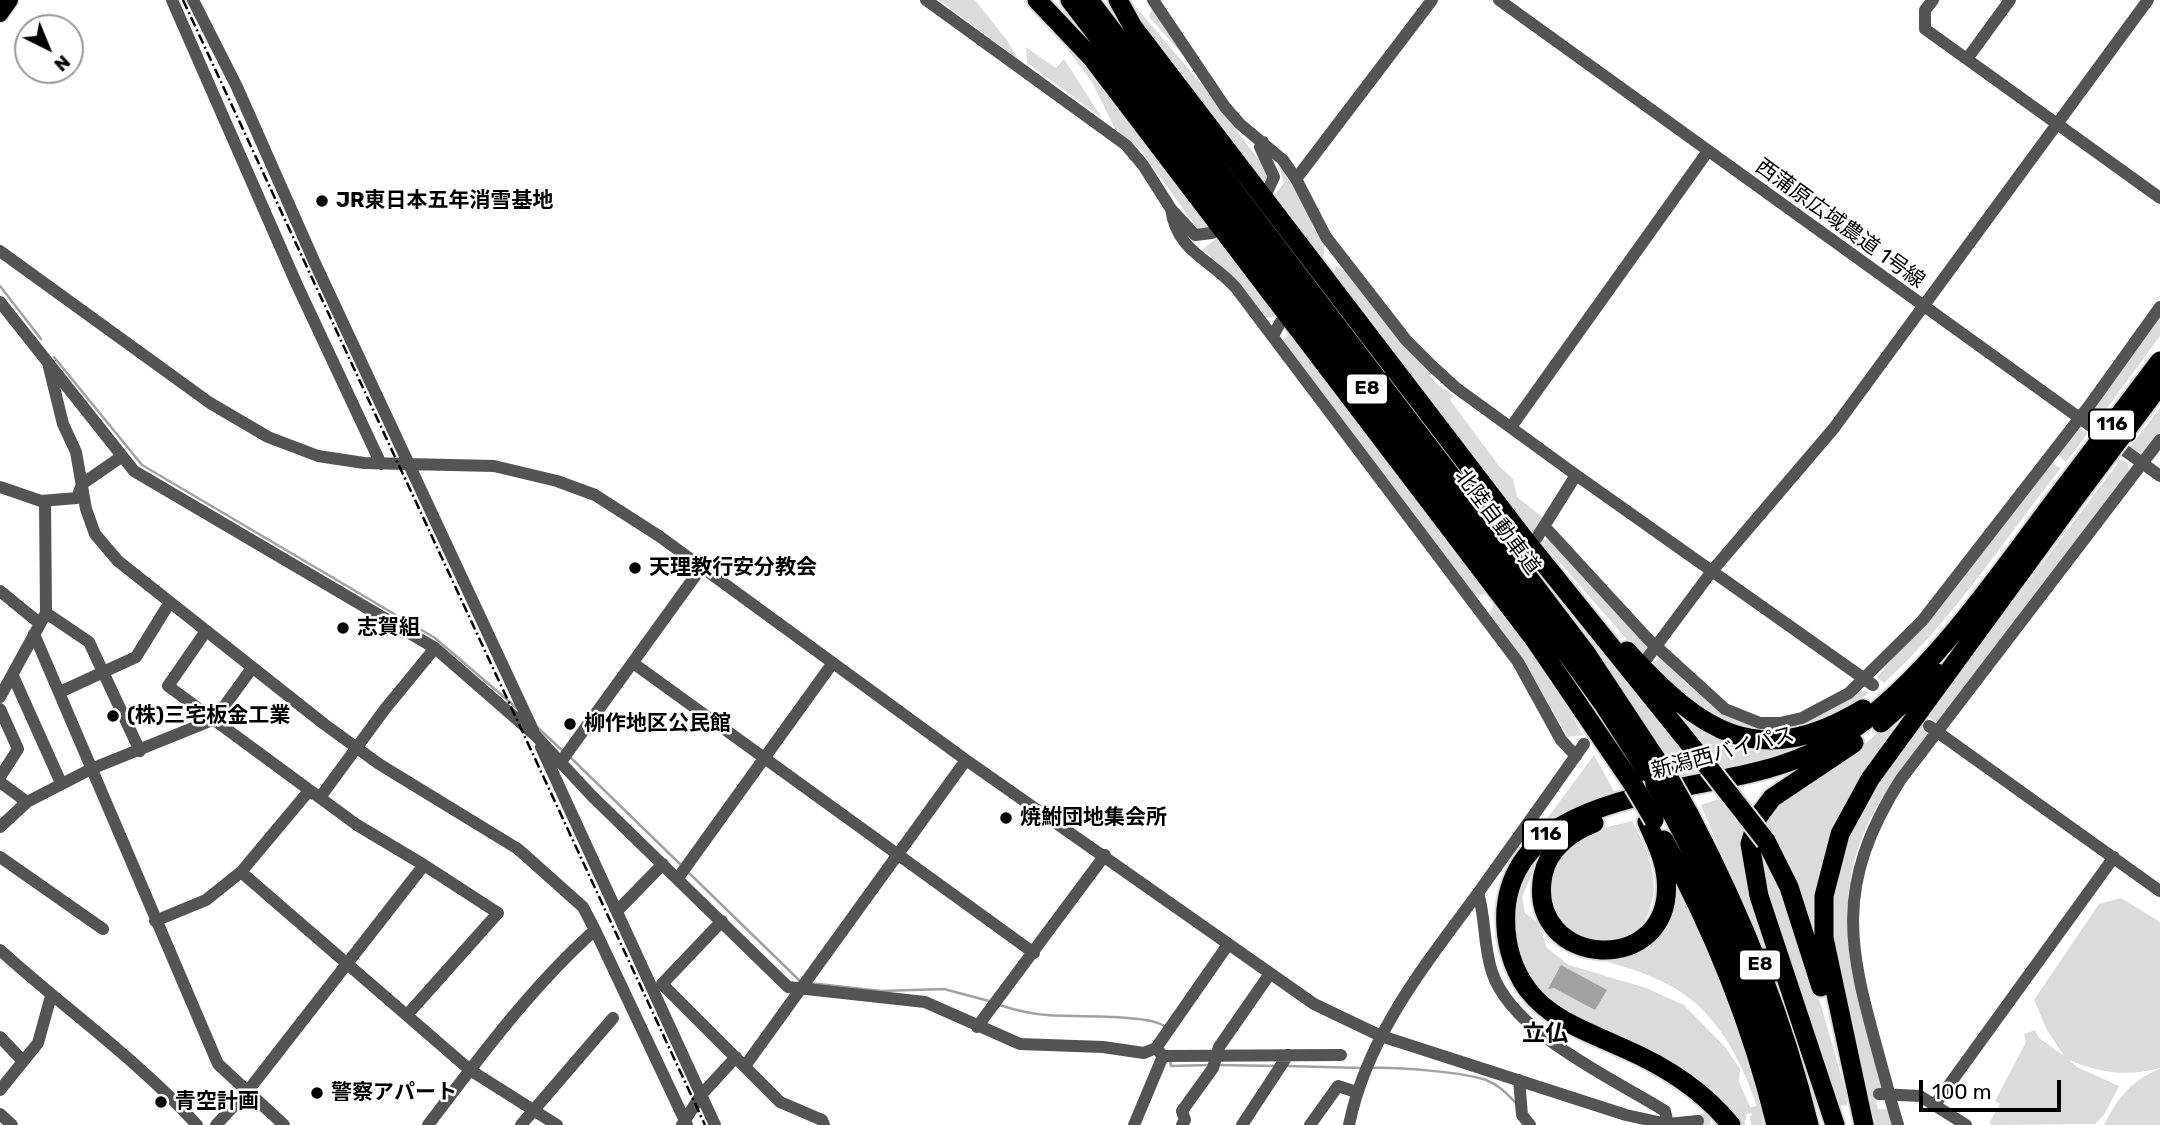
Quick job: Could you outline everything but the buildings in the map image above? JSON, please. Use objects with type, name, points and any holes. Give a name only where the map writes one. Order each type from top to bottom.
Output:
[{"type":"highway","points":[[1037,0],[1092,58],[1564,680],[1632,787],[1702,913],[1752,1041],[1776,1125]]},
{"type":"highway","name":"北陸自動車道","points":[[1070,0],[1542,619],[1662,782]]},
{"type":"highway","name":"北陸自動車道","points":[[1089,0],[1579,643],[1732,899],[1768,987],[1792,1059],[1809,1125]]},
{"type":"highway","points":[[1118,0],[1133,27],[1766,841],[1798,911],[1864,1125]]},
{"type":"highway","points":[[2100,441],[2160,348]]},
{"type":"highway","name":"新潟西バイパス","points":[[1864,1125],[1824,938],[1824,896],[1840,834],[1870,779],[2018,575],[2100,441],[2160,361]]},
{"type":"highway","name":"新潟西バイパス","points":[[1729,1125],[1714,1106],[1663,1067],[1556,1016],[1528,990],[1515,967],[1506,932],[1508,895],[1516,871],[1540,840],[1577,816],[1615,804],[1755,772],[1829,744],[1874,713],[1920,667],[2160,385]]},
{"type":"highway","points":[[2070,493],[2160,397]]},
{"type":"highway","points":[[1531,540],[1657,681],[1702,718],[1739,737],[1779,741],[1813,734],[1869,705],[1920,667]]},
{"type":"highway","points":[[1835,1125],[1759,895],[1750,844],[1758,817],[1772,798],[1854,743],[1896,711],[1936,674],[2018,575]]},
{"type":"highway","points":[[1651,821],[1666,877],[1664,909],[1656,924],[1632,945],[1617,950],[1601,952],[1574,943],[1553,925],[1546,913],[1541,883],[1551,855],[1574,832],[1621,815],[1805,769],[1854,743]]},
{"type":"highway","name":"北陸自動車道","points":[[1681,816],[1739,952],[1769,1035],[1793,1125]]},
{"type":"main road","points":[[0,14],[10,0]]},
{"type":"street","points":[[172,0],[297,285],[381,464]]},
{"type":"street","points":[[193,0],[237,87],[408,464],[715,1125]]},
{"type":"street","points":[[926,0],[1126,145],[1143,165],[1171,209],[1195,234],[1212,233]]},
{"type":"street","points":[[1153,0],[1225,107],[1240,124],[1283,160],[1297,179],[1326,237],[1338,253],[1406,340],[1455,387],[1869,682]]},
{"type":"street","points":[[1297,179],[1432,0]]},
{"type":"street","name":"西蒲原広域農道 1号線","points":[[1500,0],[1920,306],[2160,476]]},
{"type":"street","points":[[1933,0],[1925,10],[1925,29],[2160,198]]},
{"type":"street","points":[[1967,59],[2010,0]]},
{"type":"street","points":[[1645,661],[1712,571],[1834,428],[1920,306],[2148,0]]},
{"type":"street","points":[[1264,142],[1260,147],[1274,177],[1267,191]]},
{"type":"street","points":[[1511,427],[1708,151]]},
{"type":"street","points":[[1171,209],[1175,230],[1181,241],[1226,277],[1273,336],[1529,679],[1561,740],[1580,750],[1408,988],[1381,1036],[1356,1092],[1349,1125]]},
{"type":"street","points":[[0,251],[210,403],[268,437],[318,456],[381,464],[494,467],[557,481],[595,495],[659,536],[966,760],[1105,855],[1227,946],[1314,1004],[1381,1036],[1626,1115],[1670,1125],[1698,1121]]},
{"type":"street","points":[[1323,265],[1338,253]]},
{"type":"street","points":[[0,302],[121,457],[153,485],[435,648],[536,736],[560,763],[788,987],[925,1002],[1020,1044],[1218,1056],[1340,1055]]},
{"type":"street","points":[[1544,526],[1657,646],[1725,709],[1760,723],[1780,723],[1802,718],[1869,682],[1922,621],[2080,417],[2160,306]]},
{"type":"street","points":[[1273,336],[1280,323]]},
{"type":"street","points":[[49,367],[63,424],[76,452],[95,534],[118,561],[314,717],[358,746],[379,764],[518,849],[583,907],[685,1124]]},
{"type":"street","points":[[1898,1125],[1884,1097],[1856,967],[1853,937],[1856,878],[1878,816],[1933,729],[2131,477],[2144,465],[2160,440]]},
{"type":"street","points":[[0,487],[45,501],[77,498],[82,484],[121,457]]},
{"type":"street","points":[[1531,540],[1544,526],[1576,475]]},
{"type":"street","points":[[45,501],[39,623],[60,692],[218,1064],[284,1125]]},
{"type":"street","points":[[560,763],[701,568]]},
{"type":"street","points":[[0,590],[39,623],[89,642],[141,751]]},
{"type":"street","points":[[1480,611],[1490,596]]},
{"type":"street","points":[[60,692],[136,657],[170,602]]},
{"type":"street","points":[[0,697],[39,623]]},
{"type":"street","points":[[206,631],[168,686],[358,825],[498,914],[407,1015]]},
{"type":"street","points":[[321,796],[435,648]]},
{"type":"street","points":[[633,663],[1034,953]]},
{"type":"street","points":[[678,878],[832,664]]},
{"type":"street","points":[[0,827],[27,802],[61,783],[215,719],[252,668]]},
{"type":"street","points":[[0,673],[13,676]]},
{"type":"street","points":[[13,676],[61,783]]},
{"type":"street","points":[[0,709],[18,749],[0,776]]},
{"type":"street","points":[[1933,729],[2160,891]]},
{"type":"street","points":[[685,1124],[701,1095],[740,1062],[801,990],[966,760]]},
{"type":"street","points":[[0,782],[27,802]]},
{"type":"street","points":[[155,920],[206,900],[241,872],[308,792],[321,796]]},
{"type":"street","points":[[977,1027],[1105,855]]},
{"type":"street","points":[[0,857],[103,929]]},
{"type":"street","points":[[1936,1103],[2114,857]]},
{"type":"street","points":[[617,911],[663,864]]},
{"type":"street","points":[[216,1125],[247,1092],[345,962],[424,865]]},
{"type":"street","points":[[241,872],[470,1070],[557,1125]]},
{"type":"street","points":[[1478,893],[1485,913],[1486,946],[1492,974],[1524,1022],[1665,1111],[1670,1125]]},
{"type":"street","points":[[722,921],[662,984],[780,1102],[822,1120],[824,1125]]},
{"type":"street","points":[[428,1125],[470,1070],[569,953],[595,930]]},
{"type":"street","points":[[1134,1125],[1159,1052],[1227,946]]},
{"type":"street","points":[[0,950],[51,996],[164,1088],[197,1125]]},
{"type":"street","points":[[1182,1125],[1185,1120],[1182,1111],[1218,1056],[1219,1047],[1269,975]]},
{"type":"street","points":[[0,1090],[38,1043],[51,996]]},
{"type":"street","points":[[521,1125],[612,1017]]},
{"type":"street","points":[[0,1037],[23,1061]]},
{"type":"street","points":[[1242,1125],[1288,1055]]},
{"type":"street","points":[[1519,1080],[1522,1115],[1530,1125]]},
{"type":"street","points":[[1310,1125],[1338,1086],[1356,1092]]},
{"type":"street","points":[[1884,1097],[1920,1096],[1936,1103],[1966,1125]]},
{"type":"street","points":[[0,1114],[12,1125]]},
{"type":"shaded area","points":[[939,0],[975,0],[1018,59]]},
{"type":"shaded area","points":[[1135,6],[1204,87],[1270,175],[1268,188],[1148,34]]},
{"type":"shaded area","points":[[1152,7],[1184,56],[1149,17]]},
{"type":"shaded area","points":[[1065,46],[1082,58],[1213,230],[1197,228],[1140,149],[1115,129],[1092,82]]},
{"type":"shaded area","points":[[1026,47],[1056,68],[1064,59],[1102,118],[1027,63]]},
{"type":"shaded area","points":[[1277,160],[1313,221],[1312,227],[1325,244],[1323,260],[1273,197],[1284,183]]},
{"type":"shaded area","points":[[1218,237],[1278,317],[1266,317],[1239,283],[1203,249]]},
{"type":"shaded area","points":[[1336,266],[1349,273],[1425,363],[1434,382],[1454,396],[1450,400],[1499,466],[1513,479],[1517,497],[1546,520],[1535,535],[1478,469],[1332,277]]},
{"type":"shaded area","points":[[2160,312],[2160,336],[2096,423],[2091,419],[2090,411]]},
{"type":"shaded area","points":[[1292,331],[1490,592],[1475,597],[1282,340]]},
{"type":"shaded area","points":[[2160,408],[2160,433],[2142,456],[2130,447]]},
{"type":"shaded area","points":[[2080,428],[2088,433],[2066,462],[2057,455],[2070,433]]},
{"type":"shaded area","points":[[2121,459],[2128,463],[2129,474],[1940,723],[1935,723],[1928,715]]},
{"type":"shaded area","points":[[2048,462],[2061,468],[1955,607],[1884,683],[1877,678]]},
{"type":"shaded area","points":[[1553,537],[1650,643],[1643,658],[1541,541]]},
{"type":"shaded area","points":[[1496,597],[1556,687],[1583,735],[1568,737],[1523,660],[1490,614]]},
{"type":"shaded area","points":[[1597,643],[1704,774],[1681,778],[1592,644]]},
{"type":"shaded area","points":[[1663,657],[1688,686],[1754,725],[1831,708],[1864,690],[1869,693],[1837,716],[1785,736],[1717,722],[1650,664]]},
{"type":"shaded area","points":[[1653,684],[1701,727],[1824,739],[1786,755],[1724,772]]},
{"type":"shaded area","points":[[1896,715],[1903,720],[1851,796],[1815,928],[1808,931],[1764,822],[1781,801],[1847,759]]},
{"type":"shaded area","points":[[1920,727],[1927,732],[1927,739],[1876,808],[1860,843],[1851,878],[1848,913],[1850,948],[1864,1018],[1885,1089],[1876,1096],[1867,1097],[1838,987],[1834,959],[1831,931],[1836,875],[1859,815]]},
{"type":"shaded area","points":[[1594,755],[1616,795],[1594,800],[1546,820]]},
{"type":"shaded area","points":[[1725,797],[1748,827],[1823,1102],[1813,1104],[1776,983],[1701,805]]},
{"type":"shaded area","points":[[1632,821],[1651,865],[1651,906],[1635,936],[1591,943],[1566,929],[1554,915],[1549,902],[1552,876],[1565,852],[1586,835]]},
{"type":"shaded area","points":[[1758,842],[1768,857],[1813,978],[1847,1096],[1831,1101],[1770,903]]},
{"type":"shaded area","points":[[1537,862],[1522,897],[1525,913],[1539,923],[1547,948],[1569,965],[1646,988],[1684,1005],[1726,1048],[1740,1069],[1739,1082],[1753,1113],[1733,1116],[1692,1078],[1657,1053],[1596,1030],[1556,1007],[1540,993],[1519,957],[1514,935],[1514,909],[1518,890],[1528,870]]},
{"type":"shaded area","points":[[1674,879],[1678,879],[1733,1011],[1764,1111],[1759,1113],[1735,1055],[1712,1020],[1698,1006],[1663,982],[1586,955],[1626,954]]},
{"type":"shaded area","points":[[2121,898],[2160,922],[2160,1068],[2125,1073],[2092,1068],[2069,1060],[2077,1067],[2119,1086],[2104,1115],[2095,1124],[1992,1125],[1989,1123],[2000,1104],[1995,1101],[2026,1042],[2024,1034],[2035,1030],[2039,1038],[2064,1056],[2047,1030],[2034,1000],[2099,904]]},
{"type":"shaded area","points":[[1561,965],[1607,990],[1595,1010],[1554,988],[1548,989]]},
{"type":"shaded area","points":[[2160,1069],[2160,1125],[2104,1125],[2114,1107],[2133,1084]]},
{"type":"shaded area","points":[[1876,1100],[1878,1109],[1889,1109],[1896,1125],[1874,1125],[1869,1102]]},
{"type":"waterway","points":[[0,286],[41,339]]},
{"type":"waterway","points":[[54,357],[142,465],[435,638],[518,709]]},
{"type":"waterway","points":[[538,728],[564,752]]},
{"type":"waterway","points":[[569,756],[682,866]]},
{"type":"waterway","points":[[687,871],[800,981]]},
{"type":"waterway","points":[[809,983],[881,991],[944,989],[989,1001]]},
{"type":"waterway","points":[[999,1005],[1035,1014],[1127,1018],[1156,1022],[1164,1026]]},
{"type":"waterway","points":[[1170,1060],[1171,1066],[1211,1065]]},
{"type":"waterway","points":[[1217,1065],[1277,1066]]},
{"type":"waterway","points":[[1287,1066],[1361,1068]]},
{"type":"waterway","points":[[1371,1068],[1397,1068],[1476,1077],[1495,1084],[1516,1103]]},
{"type":"tunnel","points":[[1613,705],[1638,671]]},
{"type":"tunnel","points":[[1799,1106],[1879,1094]]},
{"type":"tunnel","points":[[1698,1121],[1777,1109]]},
{"type":"tunnel","points":[[1733,1125],[1781,1117]]},
{"type":"railway","points":[[183,0],[705,1125]]},
{"type":"place","name":"JR東日本五年消雪基地","points":[[322,201]]},
{"type":"place","name":"天理教行安分教会","points":[[635,568]]},
{"type":"place","name":"志賀組","points":[[343,628]]},
{"type":"place","name":"(株)三宅板金工業","points":[[113,716]]},
{"type":"place","name":"柳作地区公民館","points":[[570,724]]},
{"type":"place","name":"焼鮒団地集会所","points":[[1006,818]]},
{"type":"place","name":"警察アパート","points":[[317,1093]]},
{"type":"place","name":"青空計画","points":[[161,1102]]},
{"type":"district","name":"立仏","points":[[1545,1034]]}]
